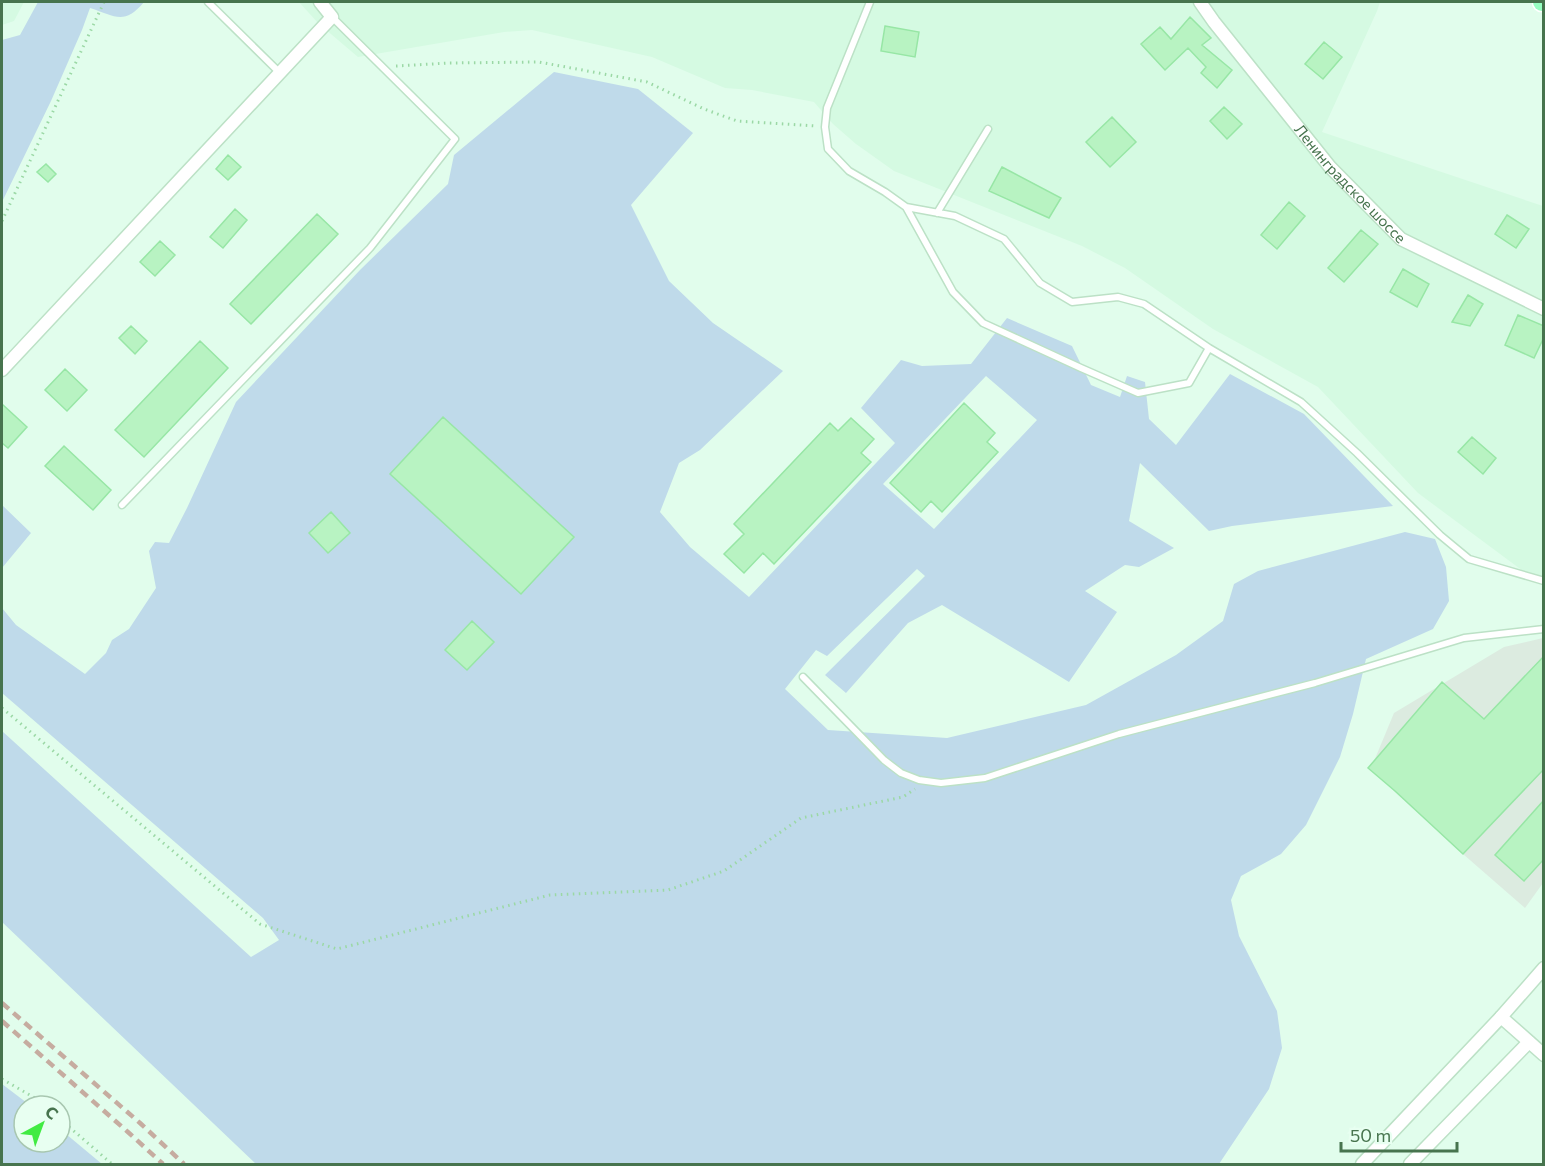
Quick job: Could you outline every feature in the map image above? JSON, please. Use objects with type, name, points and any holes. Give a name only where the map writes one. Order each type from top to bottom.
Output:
[{"type":"street","points":[[2,370],[332,17],[320,2]]},
{"type":"street","name":"Ленинградское шоссе","points":[[1200,2],[1330,166],[1401,239],[1544,309]]},
{"type":"street","points":[[1362,1164],[1501,1017],[1544,968]]},
{"type":"street","points":[[1501,1017],[1544,1055]]},
{"type":"street","points":[[1410,1164],[1529,1042]]},
{"type":"lane","points":[[208,2],[280,73]]},
{"type":"lane","points":[[870,2],[827,108],[825,127],[828,148],[849,171],[906,207],[955,216],[1004,239],[1040,283],[1072,302],[1118,297],[1144,304],[1209,348],[1301,402],[1357,453],[1440,535],[1469,559],[1544,581]]},
{"type":"lane","points":[[122,505],[370,248],[455,138],[332,17]]},
{"type":"lane","points":[[938,213],[988,129]]},
{"type":"lane","points":[[906,207],[953,292],[983,323],[1138,393],[1189,383],[1209,348]]},
{"type":"lane","points":[[803,677],[884,760],[901,773],[941,783],[985,778],[1119,734],[1315,683],[1464,638],[1544,629]]},
{"type":"path","points":[[2,221],[104,2]]},
{"type":"path","points":[[382,67],[449,63],[538,62],[647,82],[704,109],[737,121],[825,127]]},
{"type":"path","points":[[2,708],[260,924],[337,949],[550,895],[668,890],[723,871],[801,818],[903,797],[926,781]]},
{"type":"path","points":[[2,1079],[29,1094]]},
{"type":"path","points":[[72,1129],[112,1164]]},
{"type":"shaded area","points":[[2,2],[24,2],[14,21],[2,25]]},
{"type":"shaded area","points":[[38,2],[144,2],[125,17],[113,16],[90,8],[51,101],[2,202],[2,40],[20,35]]},
{"type":"shaded area","points":[[299,2],[1380,2],[1322,132],[1543,206],[1543,586],[1418,493],[1318,387],[1213,329],[1125,268],[1082,246],[894,171],[856,144],[833,124],[814,102],[752,90],[725,88],[652,57],[532,30],[504,32],[358,57],[318,23]]},
{"type":"shaded area","points":[[554,72],[638,89],[693,133],[631,205],[669,281],[713,323],[783,371],[700,450],[679,463],[660,512],[690,547],[749,597],[895,443],[861,408],[901,360],[922,366],[971,364],[1007,318],[1072,346],[1091,385],[1120,397],[1127,376],[1145,382],[1149,419],[1176,445],[1230,374],[1304,414],[1393,506],[1232,526],[1209,531],[1140,463],[1129,521],[1174,548],[1139,567],[1125,565],[1085,591],[1117,612],[1069,682],[942,605],[908,623],[846,693],[825,675],[925,576],[917,569],[827,656],[816,650],[785,689],[828,730],[947,738],[1086,705],[1176,655],[1223,621],[1234,584],[1258,571],[1405,532],[1435,539],[1446,567],[1449,601],[1433,629],[1366,659],[1340,757],[1306,825],[1281,854],[1241,876],[1231,900],[1239,936],[1277,1011],[1282,1048],[1269,1089],[1219,1164],[256,1164],[2,922],[2,731],[251,957],[279,940],[263,918],[2,693],[2,608],[16,625],[85,674],[106,653],[112,640],[129,629],[156,588],[149,551],[155,542],[169,543],[236,402],[360,270],[448,184],[454,155]],"holes":[[[986,376],[1037,420],[934,529],[883,484]]]},
{"type":"shaded area","points":[[2,505],[31,533],[2,568]]},
{"type":"shaded area","points":[[1543,638],[1543,883],[1525,908],[1394,791],[1372,766],[1394,713],[1504,647]]},
{"type":"shaded area","points":[[2,1084],[15,1094],[12,1094],[12,1154],[72,1154],[72,1139],[102,1164],[2,1164]]},
{"type":"building","points":[[1190,17],[1211,38],[1202,45],[1232,70],[1217,88],[1201,73],[1206,67],[1188,48],[1165,70],[1141,44],[1160,27],[1171,39]]},
{"type":"building","points":[[885,26],[919,32],[915,57],[881,51]]},
{"type":"building","points":[[1324,42],[1342,57],[1323,79],[1305,64]]},
{"type":"building","points":[[1224,107],[1242,124],[1227,139],[1210,121]]},
{"type":"building","points":[[1112,117],[1136,142],[1110,167],[1086,142]]},
{"type":"building","points":[[228,155],[241,167],[228,180],[216,169]]},
{"type":"building","points":[[46,164],[56,174],[48,182],[37,172]]},
{"type":"building","points":[[1002,167],[1061,198],[1049,218],[989,191]]},
{"type":"building","points":[[1289,202],[1305,216],[1277,249],[1261,235]]},
{"type":"building","points":[[235,209],[247,220],[223,248],[210,237]]},
{"type":"building","points":[[317,214],[338,234],[251,324],[230,304]]},
{"type":"building","points":[[1507,215],[1529,229],[1516,248],[1495,234]]},
{"type":"building","points":[[1361,230],[1378,244],[1344,282],[1328,268]]},
{"type":"building","points":[[160,241],[175,255],[155,276],[140,262]]},
{"type":"building","points":[[1403,269],[1429,284],[1417,307],[1390,292]]},
{"type":"building","points":[[1468,295],[1483,304],[1470,326],[1452,322]]},
{"type":"building","points":[[1518,315],[1544,326],[1544,337],[1534,358],[1505,345]]},
{"type":"building","points":[[131,326],[147,341],[135,354],[119,338]]},
{"type":"building","points":[[200,341],[228,368],[144,457],[115,430]]},
{"type":"building","points":[[65,369],[87,390],[67,411],[45,390]]},
{"type":"building","points":[[964,403],[995,433],[987,442],[998,452],[942,512],[931,501],[921,512],[890,483]]},
{"type":"building","points":[[2,404],[27,427],[8,448],[2,443]]},
{"type":"building","points":[[443,417],[574,537],[521,594],[390,474]]},
{"type":"building","points":[[851,418],[874,439],[861,453],[871,462],[774,564],[763,553],[744,573],[724,554],[744,534],[734,524],[830,423],[838,431]]},
{"type":"building","points":[[1472,437],[1496,458],[1483,474],[1458,452]]},
{"type":"building","points":[[64,446],[111,490],[93,510],[45,466]]},
{"type":"building","points":[[331,512],[350,533],[328,553],[309,533]]},
{"type":"building","points":[[472,621],[494,642],[467,670],[445,650]]},
{"type":"building","points":[[1544,656],[1544,769],[1463,854],[1368,768],[1442,682],[1484,719]]},
{"type":"building","points":[[1544,800],[1544,859],[1524,881],[1495,855]]},
{"type":"railway","points":[[2,1003],[184,1164]]},
{"type":"railway","points":[[2,1021],[163,1164]]}]
